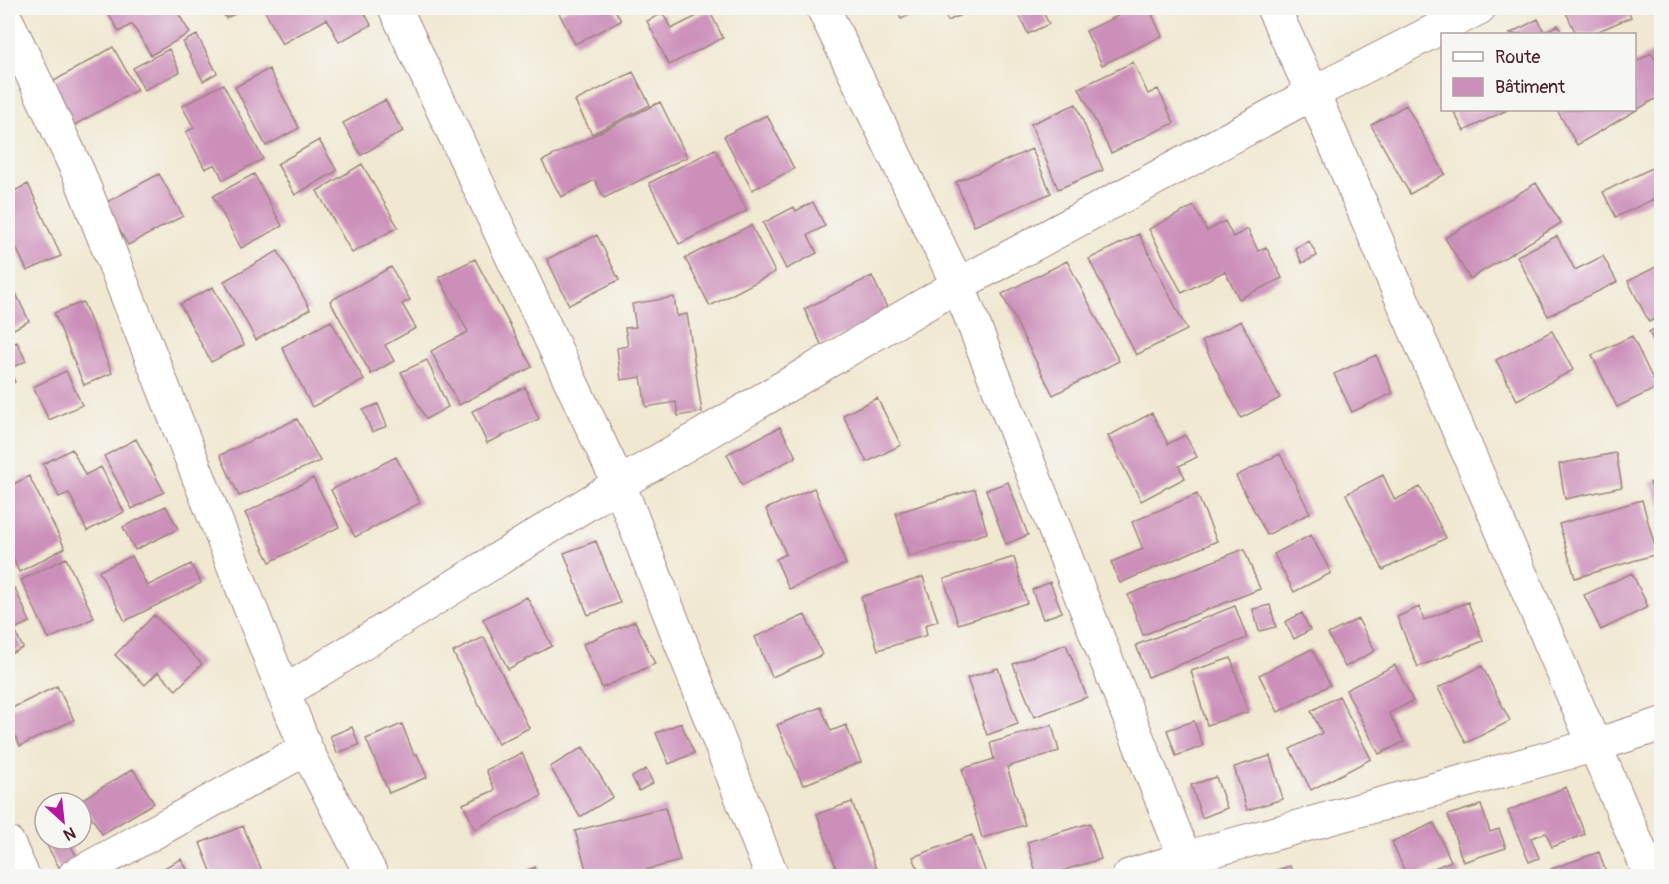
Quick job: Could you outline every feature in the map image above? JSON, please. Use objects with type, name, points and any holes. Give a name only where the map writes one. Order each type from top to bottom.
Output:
[{"type":"street","points":[[395,8],[619,484],[772,876]]},
{"type":"street","points":[[823,8],[958,285],[1189,867]]},
{"type":"street","points":[[1273,8],[1313,93],[1651,876]]},
{"type":"street","points":[[283,693],[619,484],[958,285],[1313,93],[1479,8]]},
{"type":"street","points":[[8,23],[79,174],[306,749],[372,876]]},
{"type":"street","points":[[1129,876],[1189,867],[1662,724]]},
{"type":"street","points":[[74,876],[306,749]]},
{"type":"street","points":[[8,843],[22,876]]},
{"type":"building","points":[[105,8],[175,8],[190,33],[151,55],[132,24],[119,32]]},
{"type":"building","points":[[220,8],[248,8],[226,18]]},
{"type":"building","points":[[272,8],[362,8],[371,25],[339,42],[327,19],[282,44],[265,11]]},
{"type":"building","points":[[569,8],[614,8],[621,21],[575,44],[559,13]]},
{"type":"building","points":[[896,8],[923,8],[901,19]]},
{"type":"building","points":[[941,8],[975,8],[948,21]]},
{"type":"building","points":[[1032,8],[1041,8],[1049,24],[1028,34],[1019,14]]},
{"type":"building","points":[[1134,8],[1149,8],[1162,36],[1102,65],[1086,31]]},
{"type":"building","points":[[1564,8],[1627,8],[1631,17],[1594,33],[1576,33]]},
{"type":"building","points":[[709,10],[723,38],[669,65],[647,21],[663,13],[671,29]]},
{"type":"building","points":[[1538,19],[1544,32],[1558,25],[1562,33],[1511,33]]},
{"type":"building","points":[[197,35],[217,73],[203,81],[183,42]]},
{"type":"building","points":[[113,47],[137,90],[71,127],[47,85]]},
{"type":"building","points":[[169,49],[180,72],[144,90],[133,68]]},
{"type":"building","points":[[1651,53],[1662,70],[1662,95],[1636,110],[1636,62]]},
{"type":"building","points":[[1133,62],[1148,94],[1158,89],[1174,123],[1111,153],[1079,88]]},
{"type":"building","points":[[269,69],[299,128],[266,146],[235,87]]},
{"type":"building","points":[[633,72],[650,105],[592,134],[575,101]]},
{"type":"building","points":[[223,84],[263,159],[223,180],[215,164],[205,169],[186,132],[194,128],[182,106]]},
{"type":"building","points":[[385,100],[403,131],[361,155],[343,123]]},
{"type":"building","points":[[660,102],[687,157],[604,198],[595,180],[561,197],[542,161]]},
{"type":"building","points":[[1076,104],[1103,170],[1058,189],[1031,124]]},
{"type":"building","points":[[1406,105],[1445,174],[1410,194],[1371,125]]},
{"type":"building","points":[[1454,111],[1505,111],[1464,131]]},
{"type":"building","points":[[1558,111],[1635,111],[1577,145]]},
{"type":"building","points":[[767,115],[794,169],[752,190],[724,136]]},
{"type":"building","points":[[319,140],[337,171],[295,195],[277,164]]},
{"type":"building","points":[[715,149],[747,211],[679,244],[649,183]]},
{"type":"building","points":[[1032,149],[1051,193],[974,226],[956,182]]},
{"type":"building","points":[[1662,163],[1662,213],[1654,199],[1616,217],[1603,192]]},
{"type":"building","points":[[362,164],[398,227],[352,253],[317,191]]},
{"type":"building","points":[[159,174],[183,216],[128,245],[105,203]]},
{"type":"building","points":[[254,174],[282,226],[241,248],[213,196]]},
{"type":"building","points":[[1536,183],[1561,223],[1470,279],[1445,238]]},
{"type":"building","points":[[28,184],[61,256],[27,271],[8,230],[8,194]]},
{"type":"building","points":[[813,202],[825,226],[808,235],[817,253],[786,269],[763,223],[794,207],[796,211]]},
{"type":"building","points":[[1194,206],[1207,231],[1225,221],[1233,237],[1248,229],[1258,251],[1266,247],[1282,278],[1239,299],[1225,271],[1182,293],[1149,229]]},
{"type":"building","points":[[751,225],[775,272],[710,306],[685,258]]},
{"type":"building","points":[[1139,234],[1187,330],[1136,355],[1089,259]]},
{"type":"building","points":[[597,235],[619,280],[569,305],[547,259]]},
{"type":"building","points":[[1557,236],[1575,270],[1603,256],[1617,282],[1548,316],[1517,256]]},
{"type":"building","points":[[1309,241],[1317,256],[1302,263],[1295,248]]},
{"type":"building","points":[[278,251],[310,309],[256,340],[224,281]]},
{"type":"building","points":[[475,259],[532,367],[459,405],[431,351],[468,332],[439,277]]},
{"type":"building","points":[[1067,261],[1119,361],[1053,395],[1002,294]]},
{"type":"building","points":[[1662,264],[1662,315],[1649,322],[1628,281]]},
{"type":"building","points":[[391,267],[410,300],[402,304],[416,328],[385,345],[394,361],[371,374],[330,301]]},
{"type":"building","points":[[872,276],[889,312],[822,346],[804,309]]},
{"type":"building","points":[[11,283],[29,321],[8,332],[8,285]]},
{"type":"building","points":[[213,287],[244,345],[211,362],[180,304]]},
{"type":"building","points":[[674,297],[677,316],[687,314],[702,412],[678,416],[676,402],[646,407],[641,377],[621,380],[617,348],[628,346],[625,328],[636,327],[632,304]]},
{"type":"building","points":[[83,302],[112,373],[84,385],[54,313]]},
{"type":"building","points":[[331,321],[364,380],[312,407],[282,347]]},
{"type":"building","points":[[1241,321],[1280,398],[1241,418],[1202,341]]},
{"type":"building","points":[[1662,325],[1662,357],[1649,332]]},
{"type":"building","points":[[1552,331],[1573,370],[1517,400],[1496,360]]},
{"type":"building","points":[[1632,336],[1657,388],[1617,407],[1592,355]]},
{"type":"building","points":[[17,342],[26,361],[9,369],[15,382],[8,386],[8,346]]},
{"type":"building","points":[[1376,355],[1393,393],[1352,412],[1334,374]]},
{"type":"building","points":[[427,360],[448,407],[426,419],[401,372]]},
{"type":"building","points":[[66,371],[82,405],[49,420],[33,387]]},
{"type":"building","points":[[525,387],[539,419],[487,443],[472,411]]},
{"type":"building","points":[[877,398],[901,445],[867,462],[843,415]]},
{"type":"building","points":[[378,404],[387,426],[372,432],[363,410]]},
{"type":"building","points":[[1152,413],[1168,444],[1185,435],[1197,457],[1179,466],[1185,478],[1141,501],[1108,436]]},
{"type":"building","points":[[297,419],[320,461],[239,496],[220,455]]},
{"type":"building","points":[[780,427],[796,457],[742,485],[727,454]]},
{"type":"building","points":[[136,439],[164,492],[132,509],[104,456]]},
{"type":"building","points":[[72,449],[85,475],[101,467],[124,512],[87,531],[69,493],[59,497],[43,464]]},
{"type":"building","points":[[1616,453],[1622,487],[1565,499],[1559,464]]},
{"type":"building","points":[[1280,454],[1310,513],[1267,535],[1236,476]]},
{"type":"building","points":[[396,457],[420,503],[355,537],[331,490]]},
{"type":"building","points":[[1383,475],[1395,500],[1420,487],[1446,538],[1383,570],[1346,494]]},
{"type":"building","points":[[29,476],[65,548],[19,572],[8,547],[8,487]]},
{"type":"building","points":[[1662,477],[1662,506],[1650,483]]},
{"type":"building","points":[[313,478],[339,527],[270,562],[245,513]]},
{"type":"building","points":[[1008,482],[1028,535],[1006,544],[986,490]]},
{"type":"building","points":[[814,488],[846,564],[789,589],[776,559],[786,554],[766,509]]},
{"type":"building","points":[[975,489],[987,533],[909,557],[896,513]]},
{"type":"building","points":[[1197,494],[1217,541],[1120,583],[1111,562],[1143,549],[1132,522]]},
{"type":"building","points":[[1642,500],[1657,554],[1575,578],[1559,524]]},
{"type":"building","points":[[166,506],[178,529],[135,550],[123,527]]},
{"type":"building","points":[[1311,535],[1331,573],[1294,592],[1274,554]]},
{"type":"building","points":[[596,541],[620,603],[588,615],[564,553]]},
{"type":"building","points":[[1244,549],[1260,589],[1143,635],[1128,595]]},
{"type":"building","points":[[132,556],[147,586],[191,564],[201,583],[125,621],[99,571]]},
{"type":"building","points":[[1014,557],[1027,603],[958,624],[944,579]]},
{"type":"building","points":[[66,558],[94,618],[49,639],[21,580]]},
{"type":"building","points":[[1632,573],[1648,607],[1601,630],[1584,595]]},
{"type":"building","points":[[923,577],[938,621],[925,625],[927,635],[878,650],[861,597]]},
{"type":"building","points":[[1050,582],[1062,612],[1043,619],[1032,590]]},
{"type":"building","points":[[15,588],[30,622],[14,629],[23,648],[8,655],[8,591]]},
{"type":"building","points":[[527,597],[552,646],[508,669],[483,619]]},
{"type":"building","points":[[1468,602],[1483,641],[1418,667],[1397,617],[1419,607],[1424,620]]},
{"type":"building","points":[[1270,605],[1276,627],[1259,631],[1253,609]]},
{"type":"building","points":[[1235,606],[1247,638],[1148,677],[1136,645]]},
{"type":"building","points":[[1302,613],[1310,630],[1294,639],[1285,622]]},
{"type":"building","points":[[154,615],[202,664],[176,690],[158,672],[145,685],[115,655]]},
{"type":"building","points":[[805,615],[822,655],[772,677],[755,637]]},
{"type":"building","points":[[1358,619],[1375,651],[1345,667],[1328,634]]},
{"type":"building","points":[[635,621],[655,664],[602,688],[583,644]]},
{"type":"building","points":[[484,637],[529,728],[498,744],[453,652]]},
{"type":"building","points":[[1066,644],[1087,697],[1034,717],[1013,664]]},
{"type":"building","points":[[1312,649],[1330,685],[1278,712],[1259,675]]},
{"type":"building","points":[[1231,658],[1248,712],[1207,725],[1191,671]]},
{"type":"building","points":[[1395,665],[1413,701],[1389,713],[1404,742],[1379,754],[1346,690]]},
{"type":"building","points":[[1482,666],[1510,721],[1466,743],[1438,688]]},
{"type":"building","points":[[998,668],[1018,724],[987,735],[967,678]]},
{"type":"building","points":[[57,686],[74,720],[20,746],[8,719],[8,710]]},
{"type":"building","points":[[1339,696],[1371,759],[1311,790],[1290,749],[1322,733],[1311,711]]},
{"type":"building","points":[[821,707],[831,731],[846,725],[861,762],[803,785],[777,725]]},
{"type":"building","points":[[1194,721],[1203,746],[1176,756],[1167,730]]},
{"type":"building","points":[[681,723],[694,753],[669,764],[656,733]]},
{"type":"building","points":[[402,724],[414,755],[417,754],[427,777],[389,793],[366,739]]},
{"type":"building","points":[[1052,725],[1059,751],[1007,767],[1025,825],[982,838],[962,769],[994,759],[990,743]]},
{"type":"building","points":[[352,727],[359,745],[337,753],[330,736]]},
{"type":"building","points":[[583,747],[613,797],[580,817],[550,767]]},
{"type":"building","points":[[522,753],[542,796],[475,829],[463,804],[495,790],[486,770]]},
{"type":"building","points":[[1270,756],[1283,799],[1247,810],[1234,767]]},
{"type":"building","points":[[133,769],[154,803],[102,834],[93,819],[93,793]]},
{"type":"building","points":[[646,769],[653,783],[639,791],[632,777]]},
{"type":"building","points":[[1216,777],[1227,808],[1202,818],[1191,785]]},
{"type":"building","points":[[1566,787],[1585,834],[1552,847],[1546,833],[1531,838],[1539,858],[1529,862],[1508,811]]},
{"type":"building","points":[[852,802],[878,874],[839,876],[817,814]]},
{"type":"building","points":[[1481,805],[1490,832],[1499,829],[1506,848],[1463,862],[1448,815]]},
{"type":"building","points":[[665,807],[680,861],[622,876],[588,876],[575,831]]},
{"type":"building","points":[[1090,823],[1101,859],[1045,876],[1037,876],[1027,842]]},
{"type":"building","points":[[1434,823],[1451,861],[1416,876],[1407,876],[1392,842]]},
{"type":"building","points":[[243,826],[264,876],[213,876],[200,843]]},
{"type":"building","points":[[972,835],[987,876],[921,876],[913,857]]},
{"type":"building","points":[[50,851],[74,851],[78,859],[60,869]]},
{"type":"building","points":[[1599,852],[1607,876],[1553,876],[1551,869]]},
{"type":"building","points":[[181,859],[191,876],[149,876]]},
{"type":"building","points":[[1290,866],[1294,876],[1258,876]]},
{"type":"building","points":[[535,867],[539,876],[513,876]]},
{"type":"building","points":[[1457,868],[1461,876],[1438,876]]}]
